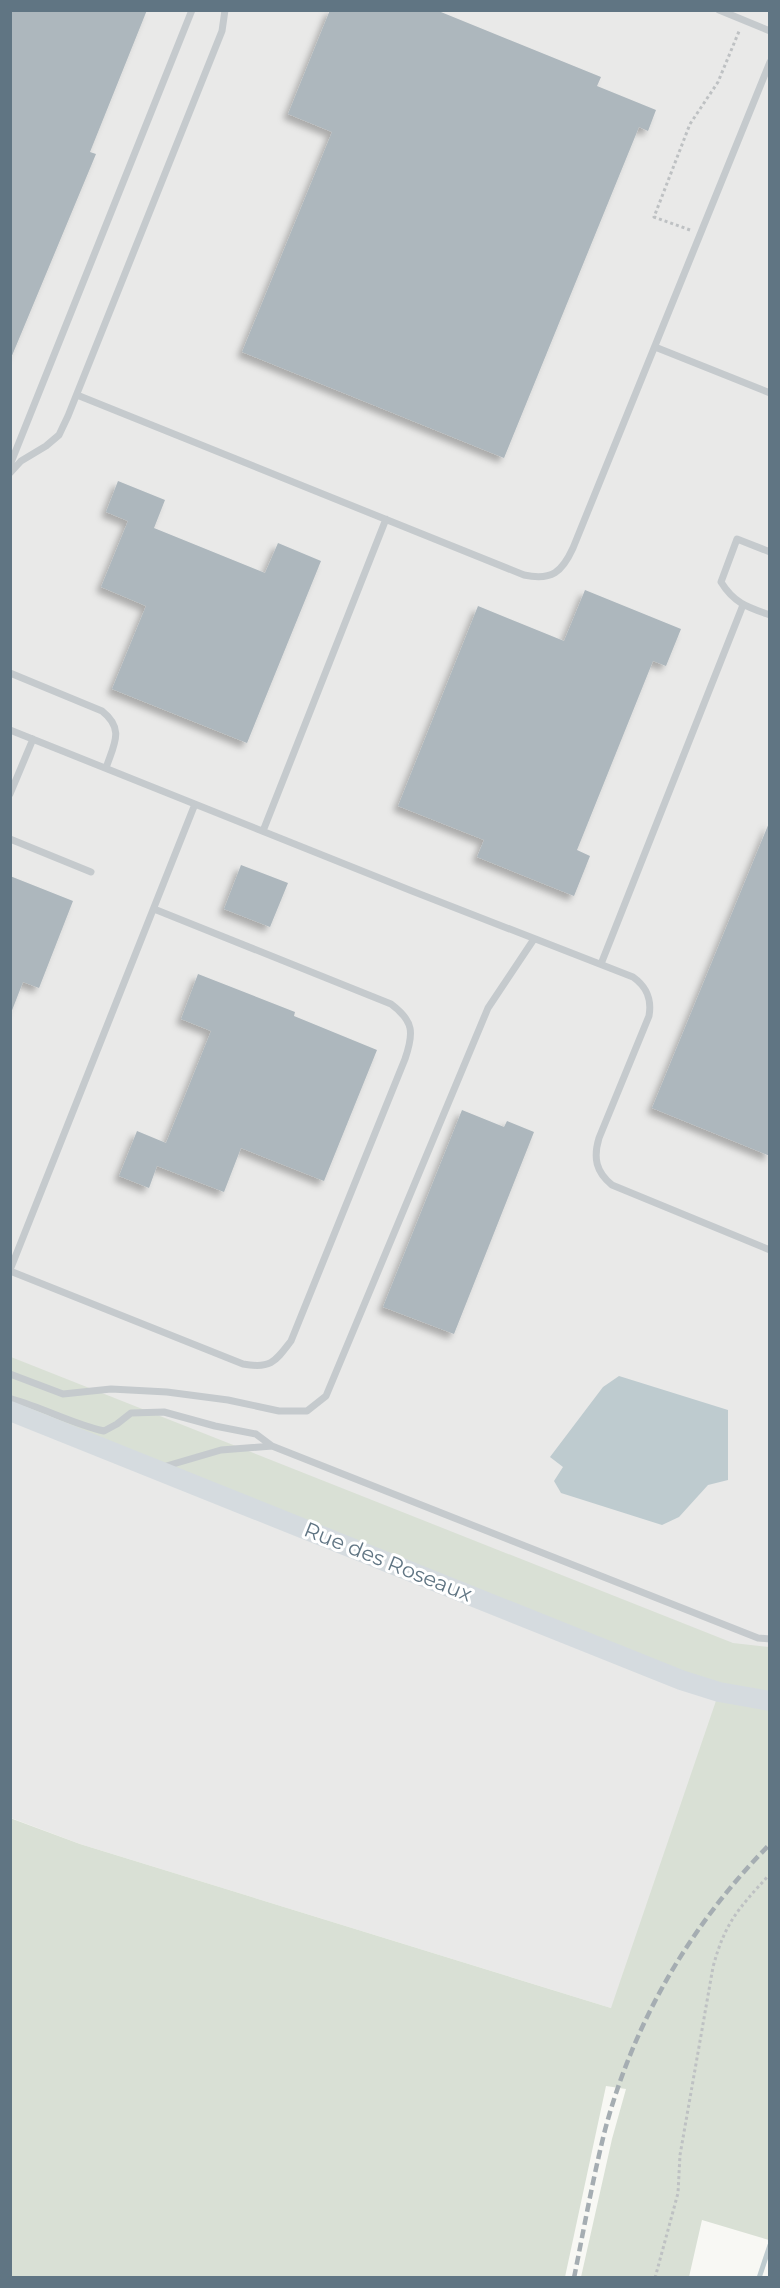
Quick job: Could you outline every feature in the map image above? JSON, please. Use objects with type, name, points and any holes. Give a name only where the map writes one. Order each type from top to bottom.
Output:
[{"type":"street","name":"Rue des Roseaux","points":[[10,1411],[681,1680],[719,1692],[770,1701]]},
{"type":"lane","points":[[10,465],[192,10]]},
{"type":"lane","points":[[10,473],[21,461],[59,435],[222,31],[225,10]]},
{"type":"lane","points":[[719,10],[770,31]]},
{"type":"lane","points":[[77,395],[524,575],[537,578],[558,572],[568,560],[573,548],[770,62]]},
{"type":"lane","points":[[655,347],[770,393]]},
{"type":"lane","points":[[263,831],[386,519]]},
{"type":"lane","points":[[770,552],[737,539],[721,582],[730,596],[743,605],[770,615]]},
{"type":"lane","points":[[601,964],[743,605]]},
{"type":"lane","points":[[10,673],[102,711],[112,718],[116,727],[116,736],[106,768]]},
{"type":"lane","points":[[10,730],[601,964],[640,982],[649,996],[651,1005],[649,1016],[599,1138],[595,1150],[597,1168],[603,1179],[612,1185],[770,1250]]},
{"type":"lane","points":[[10,794],[33,739]]},
{"type":"lane","points":[[154,909],[391,1004],[404,1014],[410,1027],[411,1040],[405,1059],[291,1341],[275,1362],[260,1367],[243,1364],[10,1271],[195,804]]},
{"type":"lane","points":[[10,838],[91,872]]},
{"type":"lane","points":[[10,1374],[63,1394],[111,1389],[167,1392],[228,1400],[279,1411],[307,1412],[326,1396],[488,1008],[534,939]]},
{"type":"lane","points":[[10,1400],[39,1407],[86,1427],[104,1431],[117,1425],[131,1413],[164,1412],[256,1434],[272,1446],[758,1638],[770,1639]]},
{"type":"lane","points":[[155,1469],[221,1450],[272,1446]]},
{"type":"path","points":[[700,234],[654,217],[690,124],[718,82],[744,21]]},
{"type":"path","points":[[655,2277],[678,2193],[680,2155],[713,1967],[720,1940],[732,1916],[770,1874]]},
{"type":"shaded area","points":[[10,11],[769,11],[769,1886],[611,2008],[80,1844],[11,1818]]},
{"type":"shaded area","points":[[11,1357],[733,1643],[769,1647],[769,2240],[702,2220],[689,2277],[581,2277],[612,2139],[626,2089],[606,2086],[565,2277],[11,2277],[10,1818],[80,1844],[611,2008],[719,1692],[11,1411]]},
{"type":"shaded area","points":[[619,1376],[728,1410],[728,1480],[708,1485],[679,1517],[662,1525],[561,1493],[554,1481],[563,1467],[550,1457],[603,1387]]},
{"type":"building","points":[[10,10],[147,10],[90,152],[96,154],[11,358]]},
{"type":"building","points":[[330,10],[436,10],[601,77],[597,86],[656,110],[648,131],[639,127],[504,458],[242,352],[332,132],[288,114]]},
{"type":"building","points":[[118,481],[165,500],[154,528],[265,573],[278,543],[321,561],[247,743],[112,689],[146,606],[101,587],[128,521],[106,512]]},
{"type":"building","points":[[585,590],[681,629],[666,666],[653,661],[577,850],[590,856],[574,896],[477,857],[484,840],[398,806],[478,606],[564,641]]},
{"type":"building","points":[[770,823],[770,1156],[652,1108]]},
{"type":"building","points":[[241,865],[288,883],[270,927],[224,909]]},
{"type":"building","points":[[10,876],[73,901],[39,988],[23,982],[11,1013]]},
{"type":"building","points":[[198,974],[295,1012],[294,1016],[377,1050],[324,1181],[241,1148],[224,1192],[157,1166],[149,1188],[119,1176],[137,1131],[166,1143],[211,1031],[181,1019]]},
{"type":"building","points":[[462,1110],[504,1127],[507,1121],[534,1132],[454,1334],[383,1307]]},
{"type":"waterway","points":[[759,2278],[770,2245]]},
{"type":"railway","points":[[574,2278],[605,2130],[617,2090],[649,2013],[669,1976],[715,1907],[770,1844]]}]
